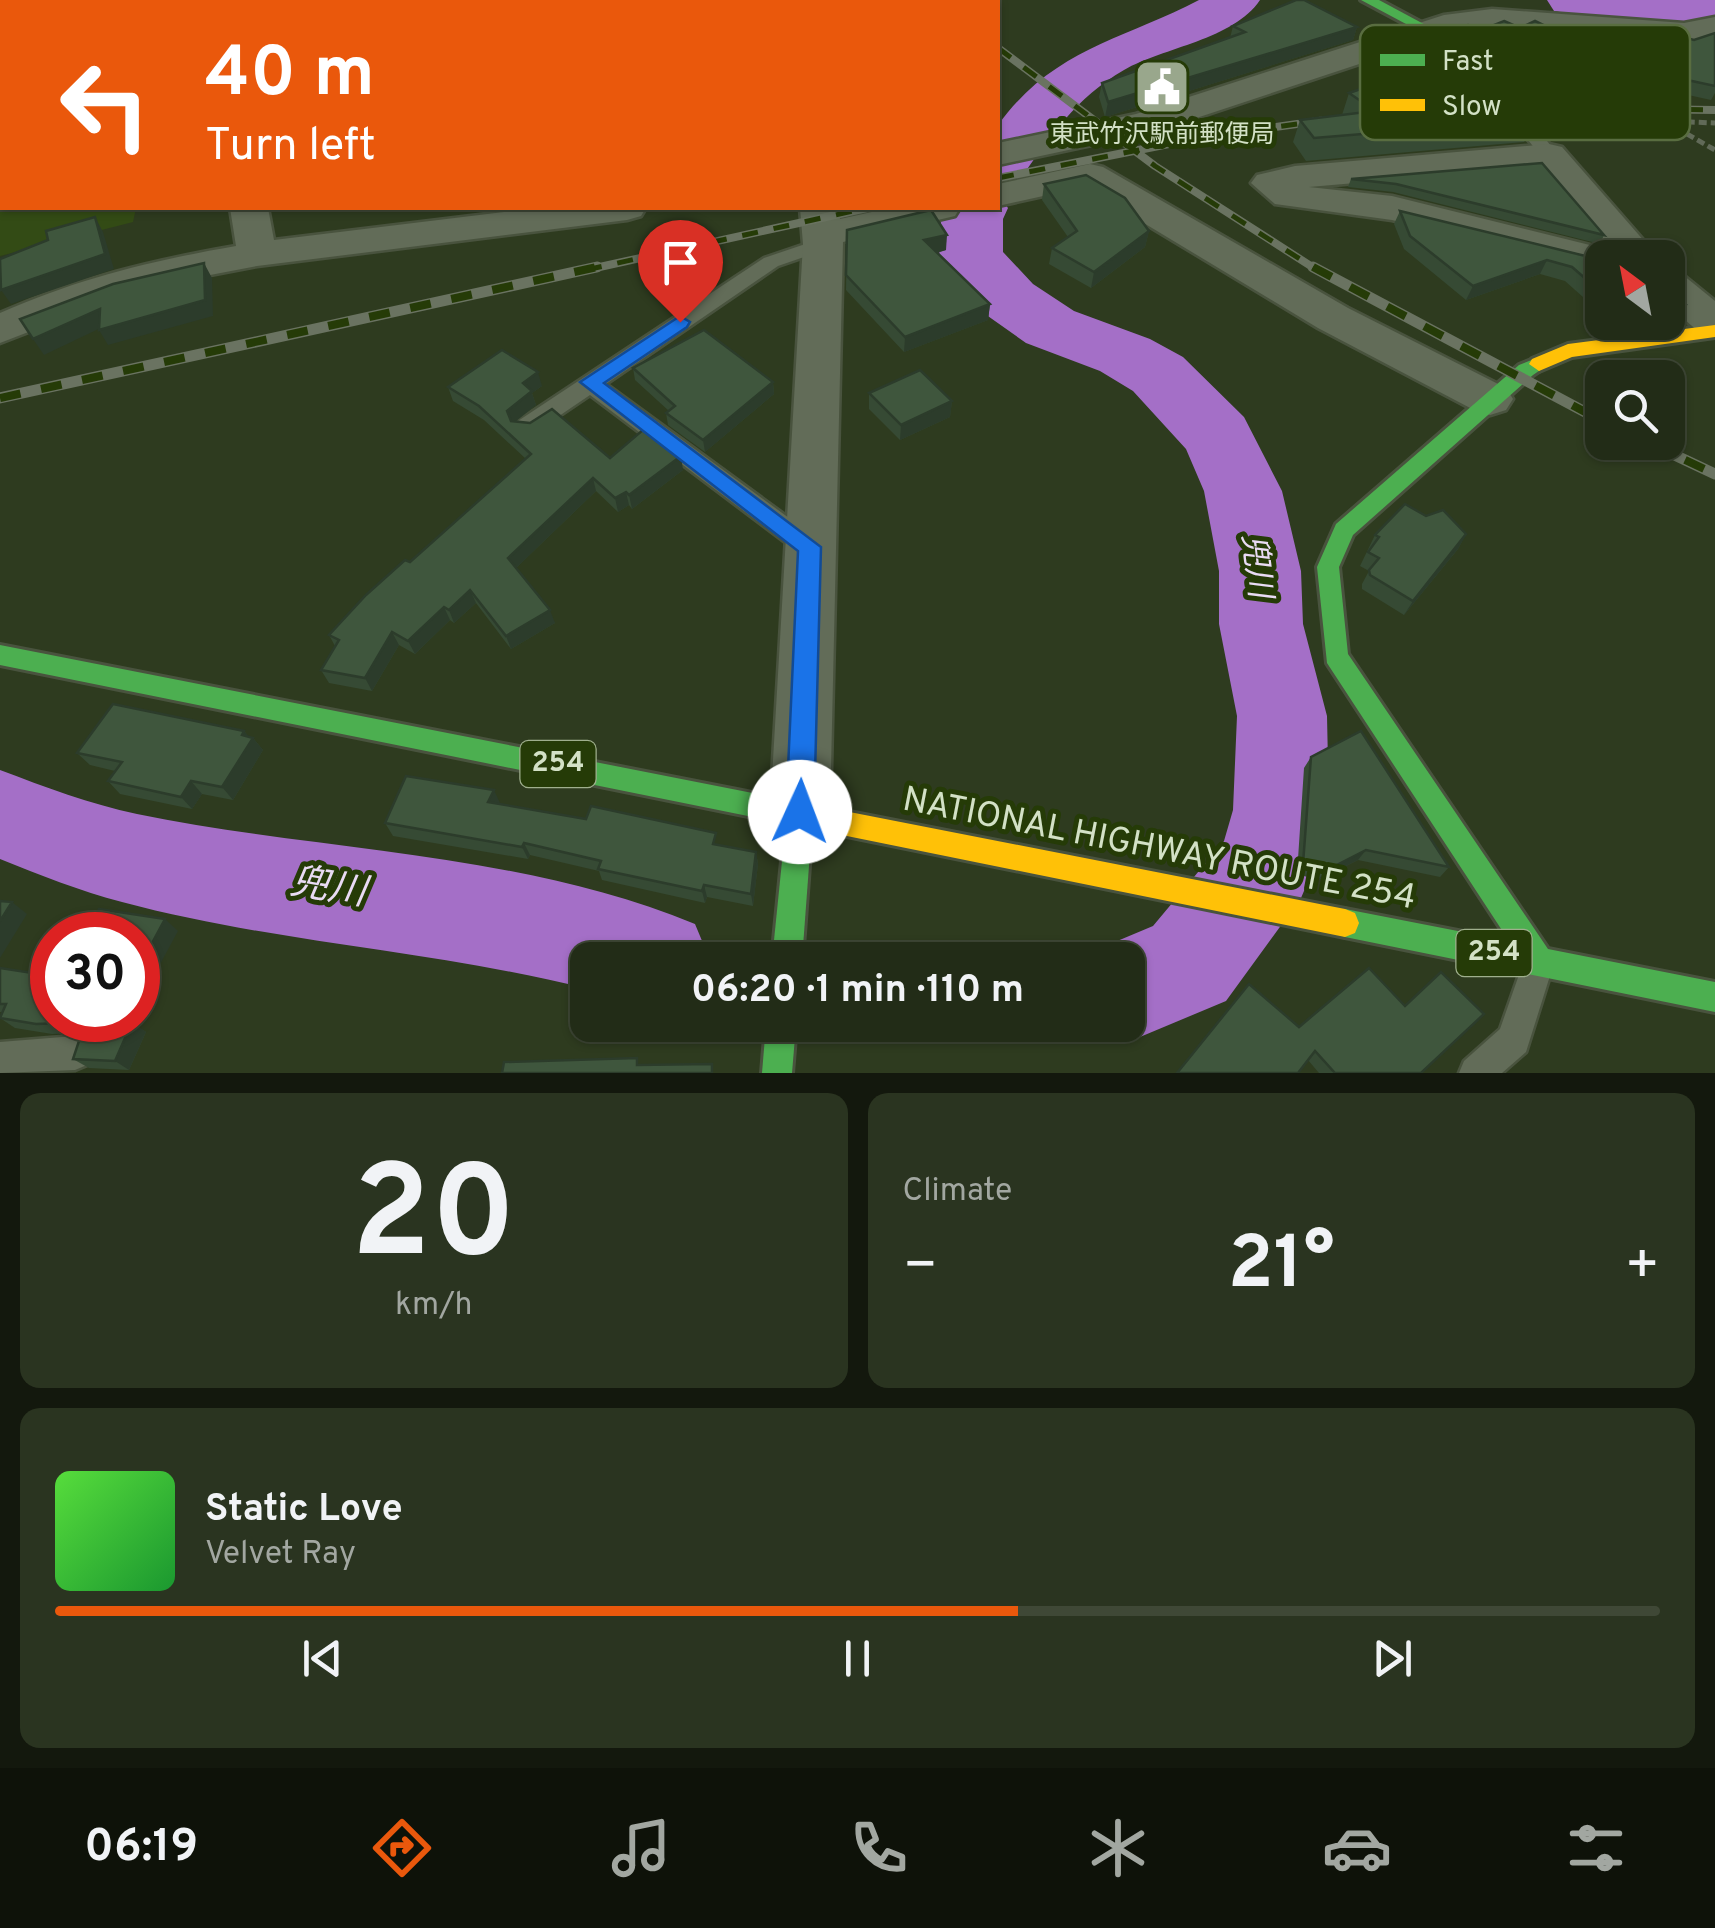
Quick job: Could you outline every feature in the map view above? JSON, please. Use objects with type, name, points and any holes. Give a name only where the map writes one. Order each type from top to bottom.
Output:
[{"type":"main road","points":[[1368,0],[1402,25]]},
{"type":"main road","points":[[1539,961],[1336,656],[1328,567],[1344,530],[1526,370],[1568,351],[1715,327]]},
{"type":"main road","name":"NATIONAL HIGHWAY ROUTE 254","points":[[0,655],[1715,997]]},
{"type":"main road","points":[[789,942],[800,812]]},
{"type":"main road","points":[[777,1073],[780,1042]]},
{"type":"street","points":[[1473,25],[1492,19],[1572,25]]},
{"type":"street","points":[[1000,154],[1144,123],[1360,60]]},
{"type":"street","points":[[1585,256],[1408,211],[1288,196],[1270,183],[1542,146],[1623,240]]},
{"type":"street","points":[[1013,192],[1090,175],[1333,318],[1490,399]]},
{"type":"street","points":[[250,210],[257,254]]},
{"type":"street","points":[[0,329],[102,286],[257,254],[611,210]]},
{"type":"street","points":[[800,812],[822,228],[929,210]]},
{"type":"street","points":[[1685,300],[1715,327]]},
{"type":"lane","points":[[1537,140],[1542,146]]},
{"type":"lane","points":[[526,428],[822,228]]},
{"type":"lane","points":[[590,382],[810,547]]},
{"type":"lane","points":[[1476,1073],[1514,1040],[1539,961]]},
{"type":"lane","points":[[0,1059],[74,1052]]},
{"type":"path","points":[[1690,122],[1715,123]]},
{"type":"path","points":[[1690,136],[1715,150]]},
{"type":"path","points":[[1542,146],[1574,140]]},
{"type":"shaded area","points":[[0,210],[136,210],[133,222],[0,256]]},
{"type":"building","points":[[1304,0],[1357,27],[1108,102],[1102,83],[1245,32],[1233,26]]},
{"type":"building","points":[[1715,33],[1715,86],[1690,81],[1690,39]]},
{"type":"building","points":[[1360,89],[1360,101],[1349,93]]},
{"type":"building","points":[[1360,113],[1360,134],[1314,138],[1300,120]]},
{"type":"building","points":[[1542,163],[1604,235],[1396,184],[1351,179]]},
{"type":"building","points":[[1086,175],[1125,198],[1149,231],[1094,272],[1052,248],[1077,231],[1044,184]]},
{"type":"building","points":[[931,210],[947,235],[924,240],[990,304],[905,337],[846,275],[847,230]]},
{"type":"building","points":[[1400,211],[1585,256],[1585,278],[1572,267],[1547,260],[1473,286],[1410,236]]},
{"type":"building","points":[[95,217],[105,254],[1,290],[0,259],[48,240],[46,231]]},
{"type":"building","points":[[204,263],[205,300],[99,330],[100,309],[33,339],[20,319],[113,284]]},
{"type":"building","points":[[704,330],[773,382],[703,440],[666,413],[675,406],[633,368]]},
{"type":"building","points":[[502,350],[538,372],[523,383],[532,391],[507,411],[511,421],[530,423],[552,409],[610,458],[644,429],[681,456],[629,495],[626,492],[615,498],[593,478],[508,558],[550,610],[506,636],[470,590],[449,610],[444,607],[408,641],[392,632],[365,678],[321,670],[339,640],[329,635],[366,595],[405,560],[410,562],[531,454],[479,406],[448,387]]},
{"type":"building","points":[[920,370],[952,401],[901,425],[869,393]]},
{"type":"building","points":[[1405,504],[1426,516],[1443,510],[1466,534],[1413,601],[1370,575],[1369,570],[1379,558],[1368,552],[1379,537],[1375,535]]},
{"type":"building","points":[[113,704],[244,731],[242,735],[253,738],[222,787],[191,781],[181,797],[108,781],[122,762],[77,753]]},
{"type":"building","points":[[1361,731],[1449,867],[1366,850],[1325,871],[1303,864],[1311,757]]},
{"type":"building","points":[[406,776],[494,790],[488,802],[586,819],[591,806],[716,833],[713,844],[756,852],[751,894],[704,885],[702,891],[598,869],[601,861],[524,843],[522,847],[385,823]]},
{"type":"building","points":[[0,901],[12,902],[0,921]]},
{"type":"building","points":[[0,968],[30,973],[30,1023],[0,1018],[6,1004],[0,1004]]},
{"type":"building","points":[[1369,968],[1405,1006],[1441,972],[1484,1014],[1421,1073],[1335,1073],[1315,1051],[1298,1073],[1177,1073],[1249,984],[1299,1027]]},
{"type":"building","points":[[79,1042],[123,1042],[115,1061],[73,1059]]},
{"type":"building","points":[[637,1058],[637,1065],[712,1064],[712,1073],[502,1073],[504,1062]]},
{"type":"waterway","name":"兜川","points":[[1000,165],[1038,112],[1090,68],[1235,0]]},
{"type":"waterway","name":"兜川","points":[[1572,0],[1625,8],[1715,7]]},
{"type":"waterway","name":"兜川","points":[[976,210],[972,219],[971,256],[1009,299],[1050,327],[1125,355],[1158,374],[1218,436],[1243,491],[1260,571],[1261,624],[1282,716],[1281,810],[1266,865],[1189,964],[1145,982]]},
{"type":"waterway","name":"兜川","points":[[0,814],[85,846],[137,860],[465,912],[600,942]]},
{"type":"railway","points":[[1000,50],[1135,151]]},
{"type":"railway","points":[[1690,110],[1715,110]]},
{"type":"railway","points":[[1135,151],[1326,120]]},
{"type":"railway","points":[[1000,178],[1135,151]]},
{"type":"railway","points":[[1135,151],[1317,270]]},
{"type":"railway","points":[[586,270],[858,210]]},
{"type":"railway","points":[[0,398],[597,267]]},
{"type":"railway","points":[[1313,267],[1585,412]]},
{"type":"railway","points":[[1685,460],[1715,474]]},
{"type":"traffic: fast","points":[[1368,0],[1418,25]]},
{"type":"traffic: fast","points":[[1539,364],[1526,370],[1344,530],[1328,567],[1336,656],[1539,961]]},
{"type":"traffic: fast","points":[[0,655],[773,809]]},
{"type":"traffic: fast","points":[[789,942],[800,812]]},
{"type":"traffic: fast","points":[[1345,923],[1715,997]]},
{"type":"traffic: fast","points":[[777,1073],[780,1042]]},
{"type":"traffic: slow","points":[[1539,364],[1568,351],[1715,331]]},
{"type":"traffic: slow","points":[[773,809],[1345,923]]},
{"type":"place","name":"東武竹沢駅前郵便局","points":[[1162,87]]},
{"type":"route","points":[[680,322],[590,382],[810,547],[800,812]]}]
